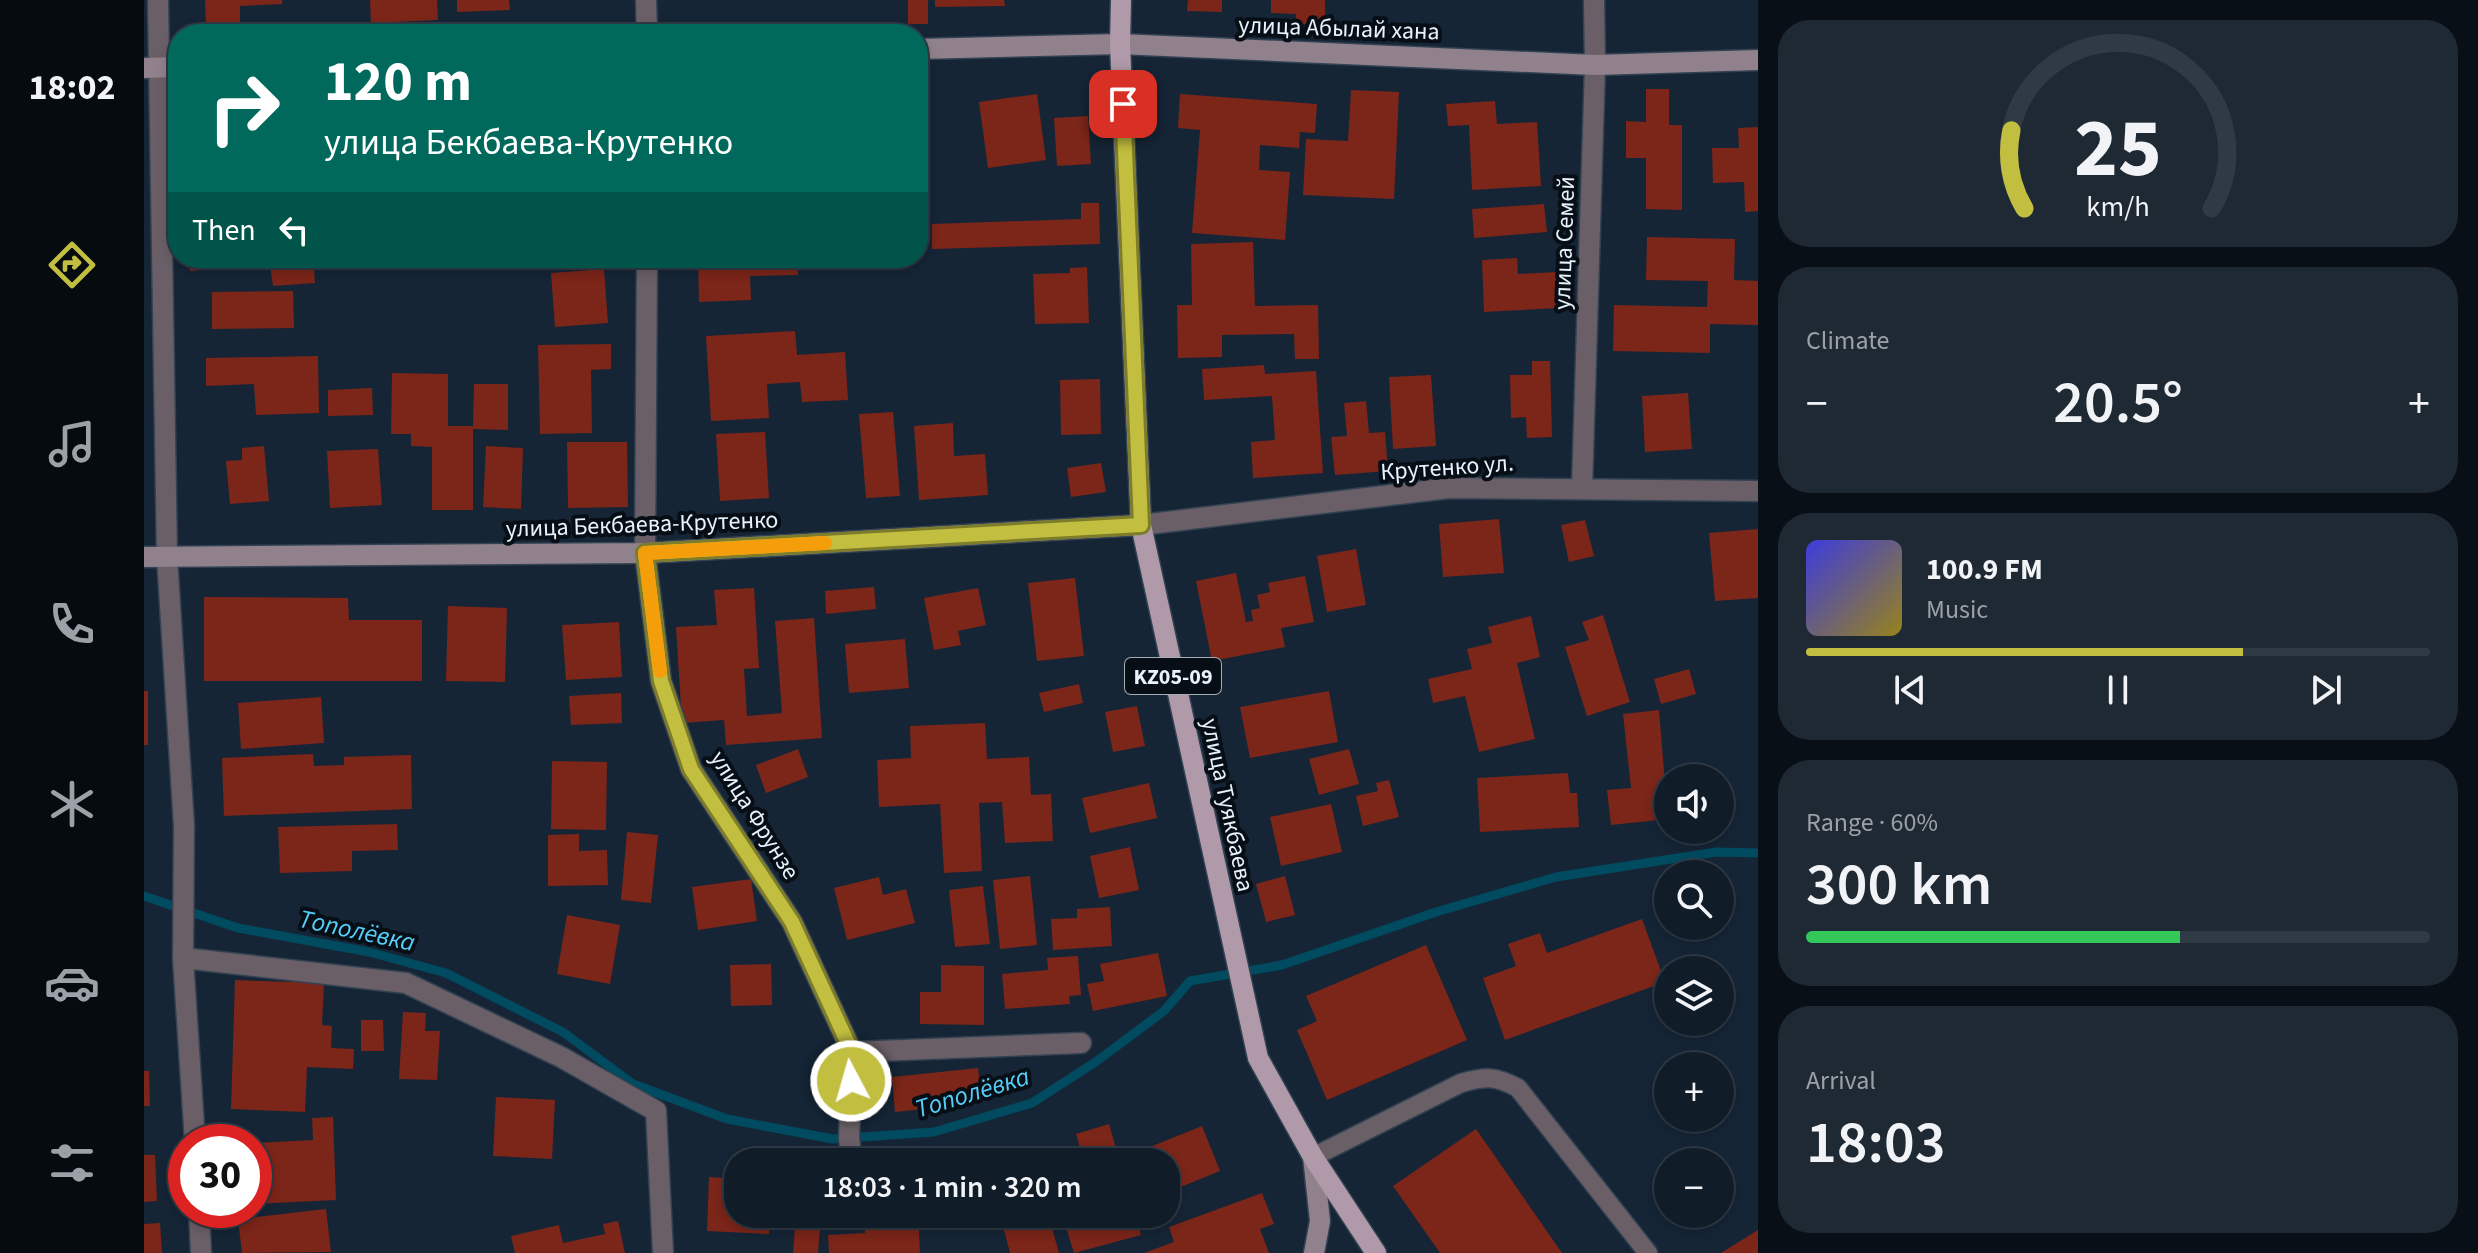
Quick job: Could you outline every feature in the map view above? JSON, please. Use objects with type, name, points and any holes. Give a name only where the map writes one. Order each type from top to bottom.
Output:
[{"type":"main road","name":"улица Туякбаева","points":[[1121,0],[1120,44],[1141,525],[1258,1058],[1313,1157],[1376,1253]]},
{"type":"street","points":[[158,0],[167,557],[184,826],[184,957],[194,1124]]},
{"type":"street","points":[[646,0],[647,24]]},
{"type":"street","name":"улица Семей","points":[[1582,488],[1595,65],[1594,0]]},
{"type":"street","name":"улица Абылай хана","points":[[928,49],[1120,44],[1595,65],[1758,60]]},
{"type":"street","name":"улица Фрунзе","points":[[647,268],[645,553],[661,681],[691,769],[792,922],[852,1052],[850,1148]]},
{"type":"street","name":"Крутенко ул.","points":[[1141,525],[1449,488],[1758,491]]},
{"type":"street","name":"улица Бекбаева-Крутенко","points":[[144,557],[645,553],[1141,525]]},
{"type":"street","points":[[184,957],[406,983],[561,1057],[656,1111],[663,1253]]},
{"type":"street","points":[[852,1052],[1081,1043]]},
{"type":"street","points":[[1313,1157],[1320,1221],[1314,1253]]},
{"type":"street","points":[[200,1228],[201,1253]]},
{"type":"lane","points":[[1313,1157],[1461,1083],[1480,1077],[1500,1079],[1518,1088],[1648,1253]]},
{"type":"building","points":[[205,0],[282,0],[282,4],[240,6],[240,24],[206,24]]},
{"type":"building","points":[[370,0],[437,0],[438,20],[371,23]]},
{"type":"building","points":[[457,0],[509,0],[510,10],[457,12]]},
{"type":"building","points":[[908,0],[928,0],[928,24],[908,24]]},
{"type":"building","points":[[935,0],[1004,0],[1005,6],[935,7]]},
{"type":"building","points":[[1188,0],[1222,0],[1222,12],[1187,11]]},
{"type":"building","points":[[1271,0],[1325,0],[1325,24],[1296,24],[1296,14],[1271,13]]},
{"type":"building","points":[[1646,89],[1669,89],[1669,125],[1682,125],[1682,210],[1646,209],[1646,158],[1626,158],[1626,121],[1646,122]]},
{"type":"building","points":[[1351,90],[1399,92],[1394,199],[1303,195],[1306,139],[1348,141]]},
{"type":"building","points":[[1037,94],[1046,160],[988,168],[979,102]]},
{"type":"building","points":[[1180,94],[1317,104],[1315,133],[1300,132],[1299,148],[1260,145],[1259,170],[1290,172],[1285,240],[1192,233],[1200,130],[1178,128]]},
{"type":"building","points":[[1495,101],[1497,124],[1537,122],[1541,186],[1472,190],[1469,125],[1448,126],[1446,104]]},
{"type":"building","points":[[1088,116],[1091,164],[1057,166],[1054,118]]},
{"type":"building","points":[[1758,127],[1758,211],[1745,212],[1744,182],[1713,183],[1712,148],[1739,148],[1738,128]]},
{"type":"building","points":[[1081,203],[1099,203],[1100,244],[932,249],[932,224],[1081,219]]},
{"type":"building","points":[[1544,204],[1547,232],[1474,238],[1472,209]]},
{"type":"building","points":[[1647,237],[1735,239],[1734,280],[1758,281],[1758,325],[1710,324],[1710,353],[1613,351],[1614,305],[1707,307],[1708,281],[1646,280]]},
{"type":"building","points":[[1253,242],[1255,306],[1318,305],[1319,359],[1295,359],[1294,334],[1222,335],[1222,357],[1178,358],[1177,305],[1192,305],[1191,244]]},
{"type":"building","points":[[1517,258],[1518,274],[1556,272],[1558,308],[1484,312],[1482,260]]},
{"type":"building","points":[[1087,267],[1089,323],[1035,324],[1033,274],[1070,273],[1070,268]]},
{"type":"building","points":[[190,268],[224,268],[190,271]]},
{"type":"building","points":[[271,268],[334,268],[314,269],[315,283],[273,286]]},
{"type":"building","points":[[698,268],[798,268],[798,275],[750,276],[751,300],[699,302]]},
{"type":"building","points":[[604,269],[608,323],[555,327],[551,273]]},
{"type":"building","points":[[293,291],[294,328],[212,329],[212,292]]},
{"type":"building","points":[[795,331],[797,355],[845,352],[848,400],[802,402],[800,382],[767,384],[769,418],[711,421],[706,336]]},
{"type":"building","points":[[611,344],[611,369],[591,370],[592,433],[540,434],[538,345]]},
{"type":"building","points":[[318,356],[319,413],[256,415],[254,384],[206,386],[206,358]]},
{"type":"building","points":[[1532,361],[1550,361],[1552,437],[1527,438],[1526,417],[1511,418],[1510,375],[1532,375]]},
{"type":"building","points":[[1264,365],[1265,374],[1316,371],[1323,473],[1253,478],[1251,442],[1275,440],[1272,396],[1204,400],[1202,369]]},
{"type":"building","points":[[392,373],[448,374],[448,426],[473,426],[474,384],[508,384],[508,430],[473,429],[473,510],[432,510],[432,447],[411,446],[411,434],[391,434]]},
{"type":"building","points":[[1431,375],[1436,446],[1393,449],[1389,377]]},
{"type":"building","points":[[1100,379],[1101,434],[1061,435],[1060,380]]},
{"type":"building","points":[[372,388],[373,415],[328,416],[328,390]]},
{"type":"building","points":[[1688,393],[1692,449],[1645,452],[1642,396]]},
{"type":"building","points":[[1366,401],[1369,433],[1385,432],[1388,471],[1335,475],[1331,437],[1347,436],[1344,403]]},
{"type":"building","points":[[893,412],[900,496],[866,498],[859,414]]},
{"type":"building","points":[[953,423],[954,456],[985,454],[988,495],[919,500],[914,426]]},
{"type":"building","points":[[765,432],[769,498],[720,501],[716,434]]},
{"type":"building","points":[[567,442],[627,442],[628,507],[568,508]]},
{"type":"building","points":[[264,446],[269,501],[230,504],[226,461],[242,460],[242,448]]},
{"type":"building","points":[[486,446],[523,448],[521,509],[483,507]]},
{"type":"building","points":[[378,449],[382,505],[330,508],[327,451]]},
{"type":"building","points":[[1101,463],[1106,492],[1071,497],[1067,468]]},
{"type":"building","points":[[1499,519],[1504,573],[1443,577],[1439,524]]},
{"type":"building","points":[[1585,520],[1594,556],[1569,562],[1561,525]]},
{"type":"building","points":[[1758,529],[1758,598],[1715,601],[1709,533]]},
{"type":"building","points":[[1356,549],[1366,605],[1327,612],[1317,556]]},
{"type":"building","points":[[1236,573],[1246,622],[1253,621],[1251,610],[1260,608],[1257,595],[1270,592],[1268,583],[1305,576],[1314,622],[1281,628],[1285,647],[1212,661],[1196,581]]},
{"type":"building","points":[[1075,578],[1084,656],[1037,661],[1028,583]]},
{"type":"building","points":[[874,587],[876,609],[826,614],[825,591]]},
{"type":"building","points":[[754,588],[759,668],[744,669],[747,716],[782,713],[775,621],[814,618],[822,738],[726,745],[724,720],[682,723],[676,627],[717,625],[714,590]]},
{"type":"building","points":[[978,588],[986,625],[958,631],[961,645],[934,650],[924,598]]},
{"type":"building","points":[[204,597],[348,598],[349,620],[422,620],[422,681],[204,681]]},
{"type":"building","points":[[448,606],[507,608],[505,682],[446,681]]},
{"type":"building","points":[[1603,615],[1630,702],[1587,716],[1565,647],[1589,640],[1582,622]]},
{"type":"building","points":[[1531,616],[1540,657],[1517,663],[1535,739],[1479,752],[1465,696],[1433,703],[1428,679],[1472,669],[1467,649],[1492,643],[1488,627]]},
{"type":"building","points":[[619,622],[622,677],[566,680],[562,625]]},
{"type":"building","points":[[905,639],[909,688],[849,693],[845,644]]},
{"type":"building","points":[[1689,669],[1696,694],[1661,704],[1654,679]]},
{"type":"building","points":[[1079,684],[1083,703],[1044,712],[1039,693]]},
{"type":"building","points":[[144,691],[148,691],[148,745],[144,745]]},
{"type":"building","points":[[1329,691],[1338,742],[1250,758],[1240,707]]},
{"type":"building","points":[[621,693],[622,723],[571,725],[569,696]]},
{"type":"building","points":[[321,697],[324,743],[241,749],[238,703]]},
{"type":"building","points":[[1137,706],[1145,746],[1113,752],[1105,712]]},
{"type":"building","points":[[1659,710],[1663,764],[1654,764],[1654,820],[1611,825],[1607,790],[1631,788],[1623,714]]},
{"type":"building","points":[[985,723],[987,759],[1029,757],[1031,795],[1051,794],[1053,841],[1005,843],[1002,802],[979,803],[982,871],[944,873],[940,804],[879,807],[877,760],[911,758],[910,726]]},
{"type":"building","points":[[798,749],[808,777],[766,793],[756,765]]},
{"type":"building","points":[[1349,749],[1359,784],[1319,795],[1309,759]]},
{"type":"building","points":[[313,754],[314,766],[344,765],[344,757],[411,755],[412,809],[224,816],[222,758]]},
{"type":"building","points":[[552,761],[607,762],[606,830],[551,829]]},
{"type":"building","points":[[1568,773],[1570,793],[1577,793],[1579,827],[1480,832],[1477,778]]},
{"type":"building","points":[[1389,780],[1399,817],[1363,826],[1356,796],[1378,791],[1376,783]]},
{"type":"building","points":[[1149,783],[1157,818],[1090,833],[1082,798]]},
{"type":"building","points":[[1331,804],[1342,852],[1281,866],[1270,817]]},
{"type":"building","points":[[397,824],[398,850],[352,851],[352,871],[280,873],[278,827]]},
{"type":"building","points":[[627,832],[658,835],[651,903],[621,900]]},
{"type":"building","points":[[579,834],[579,851],[607,850],[608,885],[548,886],[548,835]]},
{"type":"building","points":[[1130,847],[1139,890],[1099,898],[1090,856]]},
{"type":"building","points":[[1030,876],[1037,945],[1000,949],[993,880]]},
{"type":"building","points":[[1285,876],[1295,915],[1266,922],[1256,884]]},
{"type":"building","points":[[879,877],[883,895],[906,889],[915,923],[847,940],[834,888]]},
{"type":"building","points":[[751,879],[757,921],[698,930],[692,887]]},
{"type":"building","points":[[983,886],[990,944],[955,947],[949,890]]},
{"type":"building","points":[[1110,907],[1112,946],[1053,950],[1051,919],[1077,918],[1077,909]]},
{"type":"building","points":[[567,915],[620,925],[610,984],[557,974]]},
{"type":"building","points":[[1642,919],[1656,956],[1654,986],[1505,1040],[1483,978],[1516,966],[1508,944],[1540,933],[1547,953]]},
{"type":"building","points":[[1426,945],[1467,1040],[1327,1100],[1297,1030],[1317,1021],[1306,996]]},
{"type":"building","points":[[1158,953],[1167,996],[1093,1011],[1087,984],[1104,981],[1100,964]]},
{"type":"building","points":[[1078,956],[1081,995],[1069,996],[1070,1004],[1005,1009],[1002,974],[1048,970],[1047,958]]},
{"type":"building","points":[[771,964],[772,1005],[731,1006],[730,965]]},
{"type":"building","points":[[941,965],[984,966],[984,1025],[920,1024],[920,992],[941,992]]},
{"type":"building","points":[[235,980],[324,983],[322,1025],[332,1026],[331,1048],[354,1049],[353,1069],[307,1067],[305,1112],[231,1109]]},
{"type":"building","points":[[403,1012],[426,1013],[425,1031],[440,1031],[437,1080],[399,1079]]},
{"type":"building","points":[[361,1020],[383,1020],[384,1051],[361,1051]]},
{"type":"building","points":[[978,1068],[981,1091],[971,1092],[972,1104],[895,1112],[892,1077]]},
{"type":"building","points":[[144,1071],[149,1071],[150,1106],[144,1106]]},
{"type":"building","points":[[496,1097],[555,1100],[552,1159],[493,1156]]},
{"type":"building","points":[[333,1117],[336,1200],[272,1203],[272,1142],[313,1140],[312,1118]]},
{"type":"building","points":[[1109,1124],[1116,1148],[1080,1148],[1076,1134]]},
{"type":"building","points":[[1202,1126],[1220,1171],[1180,1187],[1180,1148],[1147,1148]]},
{"type":"building","points":[[1476,1129],[1562,1253],[1440,1253],[1393,1186]]},
{"type":"building","points":[[144,1155],[155,1155],[157,1201],[144,1202]]},
{"type":"building","points":[[709,1177],[724,1178],[724,1228],[769,1228],[769,1234],[707,1231]]},
{"type":"building","points":[[1262,1193],[1274,1224],[1260,1229],[1269,1253],[1144,1253],[1174,1242],[1169,1228],[1180,1228],[1180,1223]]},
{"type":"building","points":[[326,1209],[331,1252],[242,1253],[239,1228],[272,1228],[272,1215]]},
{"type":"building","points":[[618,1221],[625,1253],[515,1253],[511,1236],[559,1225],[563,1243],[605,1234],[603,1224]]},
{"type":"building","points":[[160,1223],[162,1253],[144,1253],[144,1224]]},
{"type":"building","points":[[795,1228],[820,1228],[818,1253],[793,1253]]},
{"type":"building","points":[[865,1228],[919,1228],[920,1253],[829,1253],[828,1235],[865,1233]]},
{"type":"building","points":[[1004,1228],[1052,1228],[1059,1253],[1010,1253]]},
{"type":"building","points":[[1066,1228],[1139,1228],[1141,1235],[1074,1253]]},
{"type":"building","points":[[1758,1230],[1758,1253],[1721,1253]]},
{"type":"waterway","name":"Тополёвка","points":[[144,896],[238,928],[369,952],[446,973],[563,1032],[633,1084],[727,1119],[833,1139],[934,1132],[1032,1103],[1097,1061],[1164,1011],[1190,981],[1282,965],[1436,912],[1556,877],[1716,852],[1758,853]]},
{"type":"slow traffic","points":[[660,671],[645,553],[825,543]]},
{"type":"route","points":[[851,1081],[852,1052],[792,922],[691,769],[661,681],[645,553],[1141,525],[1123,104]]}]
